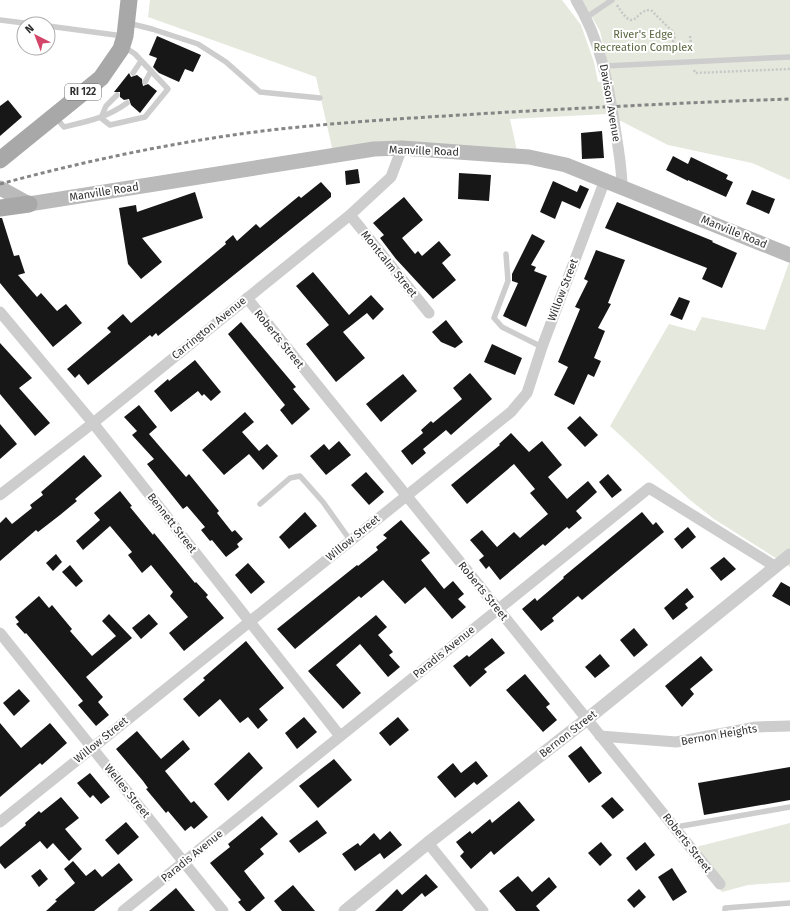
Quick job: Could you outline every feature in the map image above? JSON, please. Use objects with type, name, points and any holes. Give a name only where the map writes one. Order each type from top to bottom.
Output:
[{"type":"main road","name":"RI 122","points":[[0,160],[101,78],[124,35],[129,0]]},
{"type":"main road","name":"Manville Road","points":[[29,204],[374,149],[402,148],[529,157],[566,165],[790,255]]},
{"type":"main road","points":[[0,188],[29,204]]},
{"type":"main road","points":[[0,208],[29,204]]},
{"type":"street","name":"Davison Avenue","points":[[576,0],[587,17],[605,66],[622,168],[622,188]]},
{"type":"street","name":"Carrington Avenue","points":[[0,495],[93,423],[350,215],[391,177],[402,148]]},
{"type":"street","name":"Willow Street","points":[[0,822],[511,412],[527,394],[542,347],[605,180]]},
{"type":"street","name":"Montcalm Street","points":[[350,215],[429,313]]},
{"type":"street","name":"Roberts Street","points":[[247,298],[586,720],[676,827],[720,884]]},
{"type":"street","name":"Bennett Street","points":[[0,312],[93,423],[340,736]]},
{"type":"street","name":"Paradis Avenue","points":[[123,911],[649,488],[776,566]]},
{"type":"street","name":"Bernon Street","points":[[345,911],[428,843],[586,720],[790,556]]},
{"type":"street","name":"Welles Street","points":[[0,633],[223,911]]},
{"type":"street","name":"Bernon Heights","points":[[600,736],[676,742],[756,728],[790,726]]},
{"type":"street","points":[[428,843],[483,911]]},
{"type":"lane","points":[[587,17],[613,0]]},
{"type":"lane","points":[[0,20],[16,22]]},
{"type":"lane","points":[[56,27],[124,35],[152,29],[198,44],[226,62],[260,92],[320,98]]},
{"type":"lane","points":[[101,118],[110,124],[145,117],[168,89],[141,61],[124,35]]},
{"type":"lane","points":[[605,66],[790,57]]},
{"type":"lane","points":[[133,73],[141,61]]},
{"type":"lane","points":[[145,82],[151,71]]},
{"type":"lane","points":[[101,118],[106,106],[117,94]]},
{"type":"lane","points":[[54,116],[64,126],[101,118],[127,103]]},
{"type":"lane","points":[[506,254],[508,281],[494,318],[502,327],[542,347]]},
{"type":"lane","points":[[260,504],[290,478],[300,476],[323,502],[350,540]]},
{"type":"lane","points":[[676,827],[790,807]]},
{"type":"lane","points":[[725,911],[725,908],[790,903]]},
{"type":"path","points":[[613,0],[624,17],[630,20],[648,10],[651,10],[673,32],[675,36],[672,44],[673,49],[678,51],[692,48],[690,36]]},
{"type":"green space","name":"River's Edge Recreation Complex","points":[[150,0],[562,0],[581,25],[594,62],[598,82],[611,81],[600,31],[582,0],[790,0],[790,180],[752,163],[668,145],[607,114],[510,119],[517,151],[333,152],[316,77],[148,17]]},
{"type":"green space","points":[[790,260],[790,567],[714,519],[690,500],[610,426],[669,324],[695,331],[702,317],[765,330]]},
{"type":"green space","points":[[790,823],[790,882],[748,885],[722,892],[688,849]]},
{"type":"building","points":[[157,36],[201,55],[193,72],[185,69],[179,82],[159,73],[153,67],[157,58],[149,55]]},
{"type":"building","points":[[129,73],[131,77],[137,75],[142,79],[143,86],[148,84],[157,91],[140,113],[131,105],[129,99],[124,100],[120,97],[120,92],[114,92]]},
{"type":"building","points":[[8,100],[22,117],[0,136],[0,106]]},
{"type":"building","points":[[602,131],[604,158],[582,159],[581,133]]},
{"type":"building","points":[[673,156],[688,164],[691,157],[728,175],[726,179],[733,182],[726,197],[666,170]]},
{"type":"building","points":[[358,169],[360,183],[346,185],[345,171]]},
{"type":"building","points":[[459,173],[491,175],[489,201],[458,199]]},
{"type":"building","points":[[553,181],[577,192],[580,185],[589,189],[580,209],[562,201],[555,219],[540,212]]},
{"type":"building","points":[[321,182],[331,193],[331,197],[158,336],[156,333],[152,337],[150,335],[88,385],[79,374],[75,378],[67,369],[111,332],[107,328],[123,314],[131,323],[226,244],[225,242],[233,235],[237,241],[256,224],[260,228],[299,196],[301,198]]},
{"type":"building","points":[[752,190],[775,199],[769,214],[746,204]]},
{"type":"building","points":[[195,192],[203,218],[142,238],[162,262],[141,279],[128,264],[119,208],[136,205],[137,212]]},
{"type":"building","points":[[404,197],[423,220],[402,238],[415,254],[418,251],[422,256],[439,241],[451,255],[442,263],[456,280],[433,299],[396,259],[380,238],[384,235],[373,223]]},
{"type":"building","points":[[617,202],[713,241],[712,242],[737,253],[722,288],[702,279],[707,268],[605,228]]},
{"type":"building","points":[[0,218],[2,218],[14,256],[19,255],[25,273],[18,275],[37,297],[41,293],[57,311],[66,304],[82,323],[53,347],[0,283]]},
{"type":"building","points":[[532,234],[545,241],[531,265],[536,267],[534,271],[547,276],[526,327],[503,316],[518,283],[512,281],[512,274]]},
{"type":"building","points":[[596,250],[625,260],[608,303],[611,304],[598,328],[605,331],[594,358],[601,361],[594,377],[588,374],[574,405],[554,395],[568,367],[558,362],[580,309],[575,307],[588,281],[584,279]]},
{"type":"building","points":[[313,272],[349,315],[371,295],[384,309],[373,320],[367,313],[343,332],[365,358],[336,382],[306,344],[329,325],[296,286]]},
{"type":"building","points":[[679,297],[690,301],[682,320],[670,315]]},
{"type":"building","points":[[446,320],[463,342],[455,348],[441,342],[432,332]]},
{"type":"building","points":[[241,322],[296,387],[293,389],[310,409],[292,425],[280,410],[285,405],[228,334]]},
{"type":"building","points":[[0,343],[32,378],[19,388],[50,423],[35,436],[0,394]]},
{"type":"building","points":[[492,344],[522,358],[515,375],[484,362]]},
{"type":"building","points":[[195,360],[221,392],[211,401],[204,394],[202,396],[198,391],[171,412],[154,391]]},
{"type":"building","points":[[470,373],[492,399],[451,435],[446,430],[423,449],[426,453],[412,465],[401,451],[423,433],[421,430],[431,421],[433,423],[462,399],[453,388]]},
{"type":"building","points":[[403,374],[417,391],[381,422],[366,404]]},
{"type":"building","points":[[139,405],[157,427],[149,434],[186,477],[189,474],[219,511],[217,513],[232,532],[235,530],[243,539],[237,544],[239,547],[226,557],[212,540],[210,541],[201,530],[205,527],[187,506],[183,509],[147,464],[154,459],[132,435],[137,431],[124,417]]},
{"type":"building","points":[[245,412],[254,422],[242,432],[259,451],[267,444],[278,456],[263,470],[249,454],[224,475],[202,450]]},
{"type":"building","points":[[580,416],[598,435],[585,447],[567,428]]},
{"type":"building","points":[[0,424],[17,444],[0,459]]},
{"type":"building","points":[[511,433],[529,452],[542,441],[562,465],[548,477],[567,499],[588,481],[597,492],[576,511],[582,518],[569,529],[567,527],[545,546],[543,544],[500,580],[489,566],[486,569],[479,560],[484,556],[470,540],[482,530],[497,547],[514,532],[520,538],[548,514],[530,493],[535,489],[514,464],[467,504],[451,485],[500,445],[499,444]]},
{"type":"building","points":[[339,441],[351,455],[326,475],[310,456],[324,444],[329,450]]},
{"type":"building","points":[[84,455],[102,476],[75,499],[77,501],[38,532],[36,530],[0,561],[0,523],[6,517],[12,524],[32,508],[30,505],[43,495],[41,492]]},
{"type":"building","points":[[366,472],[384,492],[369,505],[351,485]]},
{"type":"building","points":[[608,474],[622,490],[612,498],[599,482]]},
{"type":"building","points":[[120,491],[132,506],[130,507],[153,535],[154,533],[195,583],[196,582],[208,595],[206,597],[224,618],[184,651],[169,633],[188,617],[170,596],[173,592],[151,565],[142,573],[128,555],[132,552],[110,526],[83,550],[76,541],[100,520],[94,513]]},
{"type":"building","points":[[305,512],[317,526],[289,549],[279,537]]},
{"type":"building","points":[[642,512],[653,525],[656,522],[664,532],[582,600],[578,596],[552,618],[554,621],[541,631],[522,609],[535,598],[537,601],[564,578],[563,577]]},
{"type":"building","points":[[401,520],[430,553],[421,560],[444,589],[453,581],[464,594],[458,599],[466,607],[452,619],[425,587],[405,604],[383,580],[361,598],[359,596],[295,649],[277,629],[378,550],[376,547],[387,538],[383,535]]},
{"type":"building","points":[[688,527],[696,537],[682,549],[674,539]]},
{"type":"building","points":[[56,554],[62,562],[53,571],[46,563]]},
{"type":"building","points":[[724,557],[736,569],[721,581],[710,568]]},
{"type":"building","points":[[248,563],[265,582],[251,594],[235,575]]},
{"type":"building","points":[[70,565],[83,581],[76,587],[62,572]]},
{"type":"building","points":[[781,582],[790,587],[790,606],[772,596]]},
{"type":"building","points":[[687,588],[694,597],[685,604],[688,608],[673,620],[664,608]]},
{"type":"building","points":[[39,596],[49,608],[52,605],[72,629],[70,631],[92,656],[116,636],[102,621],[109,614],[132,638],[86,677],[103,697],[98,702],[109,715],[96,726],[78,705],[83,701],[26,633],[25,634],[16,624],[19,622],[15,617]]},
{"type":"building","points":[[149,614],[158,624],[141,639],[132,628]]},
{"type":"building","points":[[376,615],[387,627],[378,635],[393,652],[389,655],[400,667],[388,677],[360,644],[336,665],[361,693],[343,709],[308,671]]},
{"type":"building","points":[[634,628],[648,645],[634,657],[620,640]]},
{"type":"building","points":[[492,638],[505,653],[484,669],[487,672],[470,687],[453,666],[467,655],[469,657]]},
{"type":"building","points":[[246,641],[284,688],[259,709],[268,720],[258,729],[248,717],[240,723],[220,699],[199,717],[183,699],[205,680],[203,678]]},
{"type":"building","points":[[600,654],[610,666],[595,678],[585,667]]},
{"type":"building","points":[[701,656],[713,670],[690,689],[694,694],[682,707],[665,686]]},
{"type":"building","points":[[525,674],[550,704],[546,707],[557,720],[543,732],[506,690]]},
{"type":"building","points":[[19,689],[30,701],[14,716],[3,703]]},
{"type":"building","points":[[304,717],[317,732],[297,749],[285,733]]},
{"type":"building","points":[[398,717],[409,730],[390,746],[379,733]]},
{"type":"building","points":[[0,723],[21,748],[50,723],[67,743],[42,765],[40,763],[0,797]]},
{"type":"building","points":[[137,731],[161,759],[183,740],[190,749],[165,771],[191,803],[194,801],[208,817],[194,829],[191,826],[185,831],[168,811],[166,813],[146,789],[148,788],[143,781],[116,749]]},
{"type":"building","points":[[581,746],[602,773],[589,783],[568,756]]},
{"type":"building","points":[[249,752],[263,768],[228,801],[214,784]]},
{"type":"building","points":[[334,759],[352,780],[318,808],[299,786]]},
{"type":"building","points":[[476,761],[488,776],[477,785],[474,782],[455,798],[437,777],[453,763],[461,773]]},
{"type":"building","points":[[790,767],[790,800],[704,815],[698,783]]},
{"type":"building","points":[[90,773],[110,797],[101,804],[93,795],[90,798],[77,783]]},
{"type":"building","points":[[61,797],[79,818],[65,829],[82,849],[69,861],[53,843],[47,849],[40,841],[5,869],[0,863],[0,847],[26,825],[25,823],[39,811],[41,813]]},
{"type":"building","points":[[612,797],[624,810],[613,819],[601,806]]},
{"type":"building","points":[[519,801],[535,820],[494,855],[491,851],[471,869],[460,856],[464,852],[456,842],[470,831],[472,834],[490,819],[492,823]]},
{"type":"building","points":[[262,816],[278,834],[260,849],[264,854],[244,871],[265,898],[250,911],[246,911],[238,902],[241,900],[210,863],[230,847],[228,844]]},
{"type":"building","points":[[317,820],[327,833],[299,853],[289,841]]},
{"type":"building","points":[[126,822],[139,837],[118,855],[105,840]]},
{"type":"building","points":[[390,831],[402,845],[384,859],[380,853],[355,871],[342,854],[358,843],[360,846],[374,833],[380,840]]},
{"type":"building","points":[[601,842],[612,855],[600,866],[588,853]]},
{"type":"building","points":[[645,842],[655,855],[636,871],[626,858]]},
{"type":"building","points":[[73,861],[86,876],[95,869],[102,877],[119,863],[133,880],[94,911],[46,911],[57,901],[55,900],[75,883],[64,869]]},
{"type":"building","points":[[672,868],[687,892],[673,901],[658,877]]},
{"type":"building","points":[[40,869],[48,879],[39,887],[31,876]]},
{"type":"building","points":[[426,874],[438,887],[425,897],[422,893],[402,911],[375,911],[397,889],[402,895]]},
{"type":"building","points":[[518,876],[532,892],[549,877],[557,887],[536,906],[540,911],[516,911],[499,891]]},
{"type":"building","points":[[293,885],[315,911],[282,911],[274,901]]},
{"type":"building","points":[[176,888],[195,911],[149,911]]},
{"type":"building","points":[[639,889],[646,897],[634,908],[627,900]]},
{"type":"railway","points":[[0,184],[134,152],[237,134],[271,130],[360,122],[510,112],[790,99]]}]
